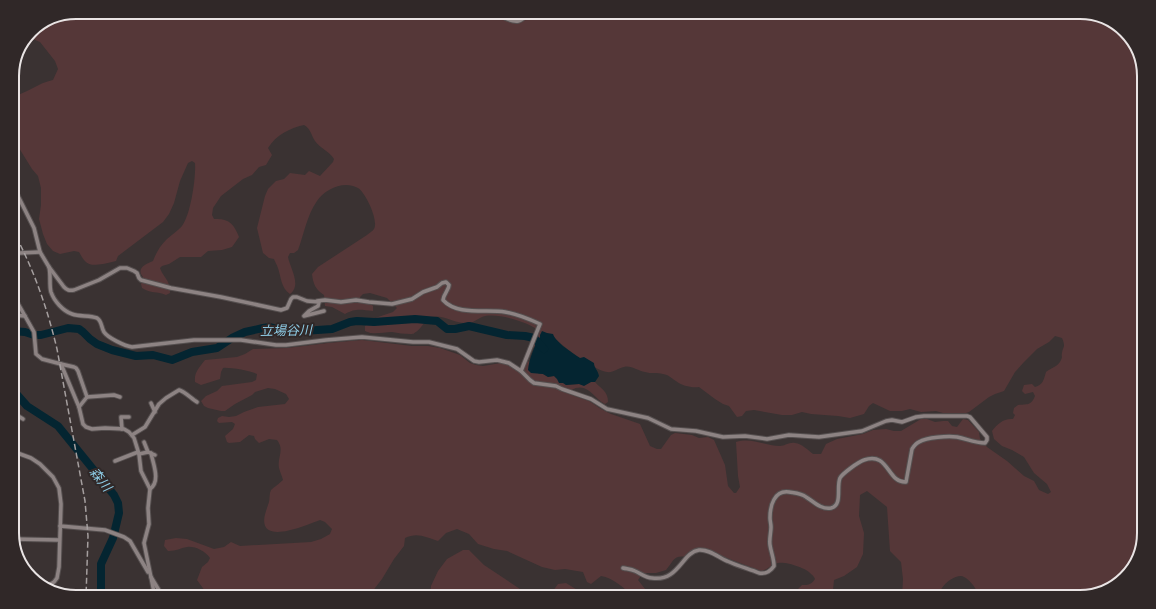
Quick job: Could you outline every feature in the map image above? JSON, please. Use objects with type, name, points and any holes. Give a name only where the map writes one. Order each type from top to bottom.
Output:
[{"type":"street","points":[[508,19],[513,21],[520,21],[523,19]]},
{"type":"street","points":[[19,198],[34,228],[40,252],[48,267],[64,287],[70,291],[99,280],[116,270],[127,268],[137,273],[141,280],[171,288],[281,310],[287,308],[291,299],[297,296],[311,301],[325,300],[341,302],[356,300],[392,304],[412,300],[423,292],[446,282],[449,285],[449,288],[443,296],[443,300],[454,307],[476,312],[504,312],[520,315],[540,324],[522,371]]},
{"type":"street","points":[[19,252],[40,252]]},
{"type":"street","points":[[48,267],[51,292],[61,307],[73,314],[97,318],[100,320],[105,333],[108,336],[132,348],[194,340],[241,340],[286,345],[362,337],[429,342],[456,349],[474,361],[479,362],[497,360],[509,363],[522,371],[534,383],[556,386],[562,390],[590,399],[607,409],[648,418],[671,429],[696,431],[723,437],[745,436],[767,439],[789,436],[820,437],[862,431],[886,421],[892,420],[902,422],[916,417],[936,415],[970,417],[987,437],[988,440],[985,443],[955,437],[920,441],[915,444],[912,449],[906,482],[891,474],[883,462],[879,460],[869,459],[859,462],[844,472],[841,476],[838,482],[837,504],[834,507],[825,508],[803,495],[784,491],[776,495],[770,517],[771,527],[769,539],[774,566],[770,571],[759,573],[726,561],[704,550],[697,550],[692,553],[677,570],[665,578],[652,579],[633,570],[623,568]]},
{"type":"street","points":[[317,301],[319,302],[318,306],[304,316],[324,311]]},
{"type":"street","points":[[19,305],[34,332],[36,354],[42,358],[76,368],[87,397]]},
{"type":"street","points":[[19,316],[25,316]]},
{"type":"street","points":[[61,364],[79,407],[83,424],[92,429],[122,429],[126,430],[132,435],[139,453],[141,471],[150,489],[148,508],[149,524],[144,544],[153,590]]},
{"type":"street","points":[[132,435],[145,427],[162,401],[179,390],[183,391],[197,402]]},
{"type":"street","points":[[79,407],[87,397],[114,395],[120,397]]},
{"type":"street","points":[[151,403],[155,412]]},
{"type":"street","points":[[19,416],[23,419]]},
{"type":"street","points":[[122,429],[121,417],[128,417]]},
{"type":"street","points":[[144,442],[150,452],[156,477],[155,484],[150,489]]},
{"type":"street","points":[[115,461],[139,453],[150,452],[155,455]]},
{"type":"street","points":[[19,454],[40,464],[53,477],[59,488],[59,567],[57,578],[51,584]]},
{"type":"street","points":[[60,526],[101,530],[121,536],[130,541],[159,590]]},
{"type":"street","points":[[19,539],[59,540]]},
{"type":"shaded area","points":[[76,19],[1080,19],[1091,20],[1105,25],[1123,38],[1134,58],[1137,72],[1137,540],[1131,558],[1118,576],[1105,584],[1091,589],[976,590],[970,581],[964,577],[958,576],[950,580],[941,590],[902,590],[901,562],[890,551],[887,507],[867,491],[860,495],[859,516],[864,533],[863,554],[857,567],[844,576],[834,580],[833,590],[797,590],[802,585],[809,584],[815,579],[813,575],[805,569],[796,566],[786,563],[778,563],[761,571],[700,548],[692,551],[686,557],[676,558],[666,570],[656,573],[643,573],[638,580],[646,590],[626,590],[605,577],[601,576],[591,584],[587,582],[583,572],[565,569],[555,570],[542,567],[507,551],[478,544],[469,534],[457,529],[446,533],[438,541],[418,535],[405,538],[404,546],[373,590],[204,590],[197,580],[202,567],[210,558],[208,555],[193,547],[168,551],[164,546],[165,540],[176,538],[187,539],[214,549],[224,547],[231,542],[240,546],[311,542],[330,534],[332,529],[325,522],[320,520],[293,530],[282,532],[274,532],[267,529],[264,522],[270,492],[283,480],[279,468],[281,450],[279,444],[277,440],[269,439],[259,443],[254,436],[249,435],[240,442],[229,443],[227,442],[225,436],[233,429],[235,424],[232,422],[219,423],[217,421],[218,418],[222,416],[236,416],[258,407],[285,404],[289,399],[286,394],[275,389],[268,388],[255,392],[225,411],[208,408],[204,406],[201,401],[206,396],[217,391],[222,386],[252,382],[256,380],[257,374],[230,368],[223,368],[220,379],[201,385],[195,382],[195,375],[205,360],[237,357],[253,349],[287,348],[362,340],[440,348],[460,355],[470,363],[476,365],[483,366],[501,363],[509,365],[522,373],[524,369],[523,361],[528,361],[530,363],[529,365],[539,374],[543,374],[548,377],[554,376],[566,385],[584,385],[595,382],[607,395],[608,402],[605,404],[586,389],[577,388],[571,390],[572,395],[589,401],[611,414],[640,424],[650,446],[657,449],[661,449],[671,435],[675,433],[692,435],[699,438],[708,437],[714,440],[725,465],[728,486],[734,493],[736,493],[740,487],[736,442],[753,441],[774,446],[795,443],[813,454],[821,454],[826,444],[837,439],[863,434],[873,430],[886,429],[901,431],[921,419],[927,419],[935,422],[948,421],[952,426],[957,427],[963,419],[968,420],[979,432],[980,439],[987,447],[1007,461],[1024,476],[1034,481],[1039,490],[1048,494],[1051,492],[1047,484],[1034,473],[1024,457],[1002,446],[994,439],[992,431],[1001,422],[1007,419],[1013,419],[1015,415],[1013,413],[1014,408],[1018,405],[1028,404],[1032,401],[1035,396],[1033,392],[1025,394],[1022,391],[1024,385],[1032,384],[1035,387],[1041,383],[1046,372],[1060,362],[1064,343],[1062,338],[1055,336],[1049,342],[1037,349],[1024,362],[1015,372],[1004,391],[989,397],[966,413],[943,413],[936,411],[921,412],[910,409],[890,411],[873,403],[864,414],[850,418],[802,412],[792,415],[782,415],[754,410],[746,411],[742,416],[737,417],[729,406],[715,399],[699,387],[690,387],[678,383],[665,374],[647,373],[632,367],[607,372],[594,367],[568,350],[552,334],[542,336],[533,348],[530,345],[535,334],[535,328],[502,316],[482,317],[474,322],[461,323],[436,316],[427,320],[413,334],[392,332],[370,333],[365,331],[365,326],[372,319],[393,312],[397,308],[387,298],[370,293],[363,294],[360,297],[361,302],[373,306],[373,311],[356,310],[345,314],[332,307],[325,306],[324,295],[315,286],[312,274],[318,267],[374,229],[375,219],[373,213],[364,195],[358,188],[341,185],[325,193],[317,201],[308,218],[298,250],[294,253],[290,253],[288,257],[295,281],[295,286],[290,294],[283,286],[274,259],[269,258],[263,253],[257,228],[268,189],[276,181],[284,179],[290,173],[305,175],[309,171],[320,176],[334,159],[317,143],[310,130],[304,125],[289,130],[275,139],[268,148],[272,155],[266,165],[259,167],[252,175],[243,179],[221,196],[213,208],[212,215],[214,219],[227,221],[233,225],[237,232],[239,237],[232,247],[222,250],[208,251],[201,257],[180,257],[169,264],[162,266],[160,268],[168,282],[170,293],[166,295],[148,291],[142,288],[141,284],[143,277],[140,272],[141,269],[144,265],[153,261],[162,245],[182,226],[188,213],[192,195],[195,177],[195,163],[192,161],[188,163],[180,181],[174,203],[163,222],[118,256],[116,261],[91,265],[84,260],[79,252],[74,251],[60,254],[53,251],[47,244],[39,219],[41,188],[38,176],[19,148],[19,94],[42,83],[53,80],[58,69],[55,61],[40,42],[33,39],[38,33],[54,23]]},
{"type":"shaded area","points":[[463,550],[469,550],[484,565],[522,590],[431,590],[438,571],[447,559]]},
{"type":"shaded area","points":[[566,583],[577,590],[554,590],[558,584]]},
{"type":"water","points":[[542,331],[553,334],[569,351],[580,358],[584,357],[594,363],[599,376],[595,382],[591,382],[584,386],[579,384],[566,385],[559,383],[554,376],[548,377],[543,374],[531,373],[528,370],[529,362]]},
{"type":"waterway","name":"立場谷川","points":[[19,332],[41,335],[68,328],[79,329],[97,344],[112,350],[136,356],[153,355],[172,360],[192,352],[217,348],[232,338],[245,332],[263,328],[270,327],[284,331],[303,331],[332,329],[357,321],[374,322],[415,319],[437,321],[447,329],[469,326],[507,335],[534,338],[544,349]]},
{"type":"waterway","name":"森川","points":[[19,397],[27,406],[58,426],[114,495],[118,503],[119,513],[113,538],[101,564],[101,590]]},
{"type":"railway","points":[[19,241],[39,288],[57,349],[85,501],[88,536],[86,590]]}]
